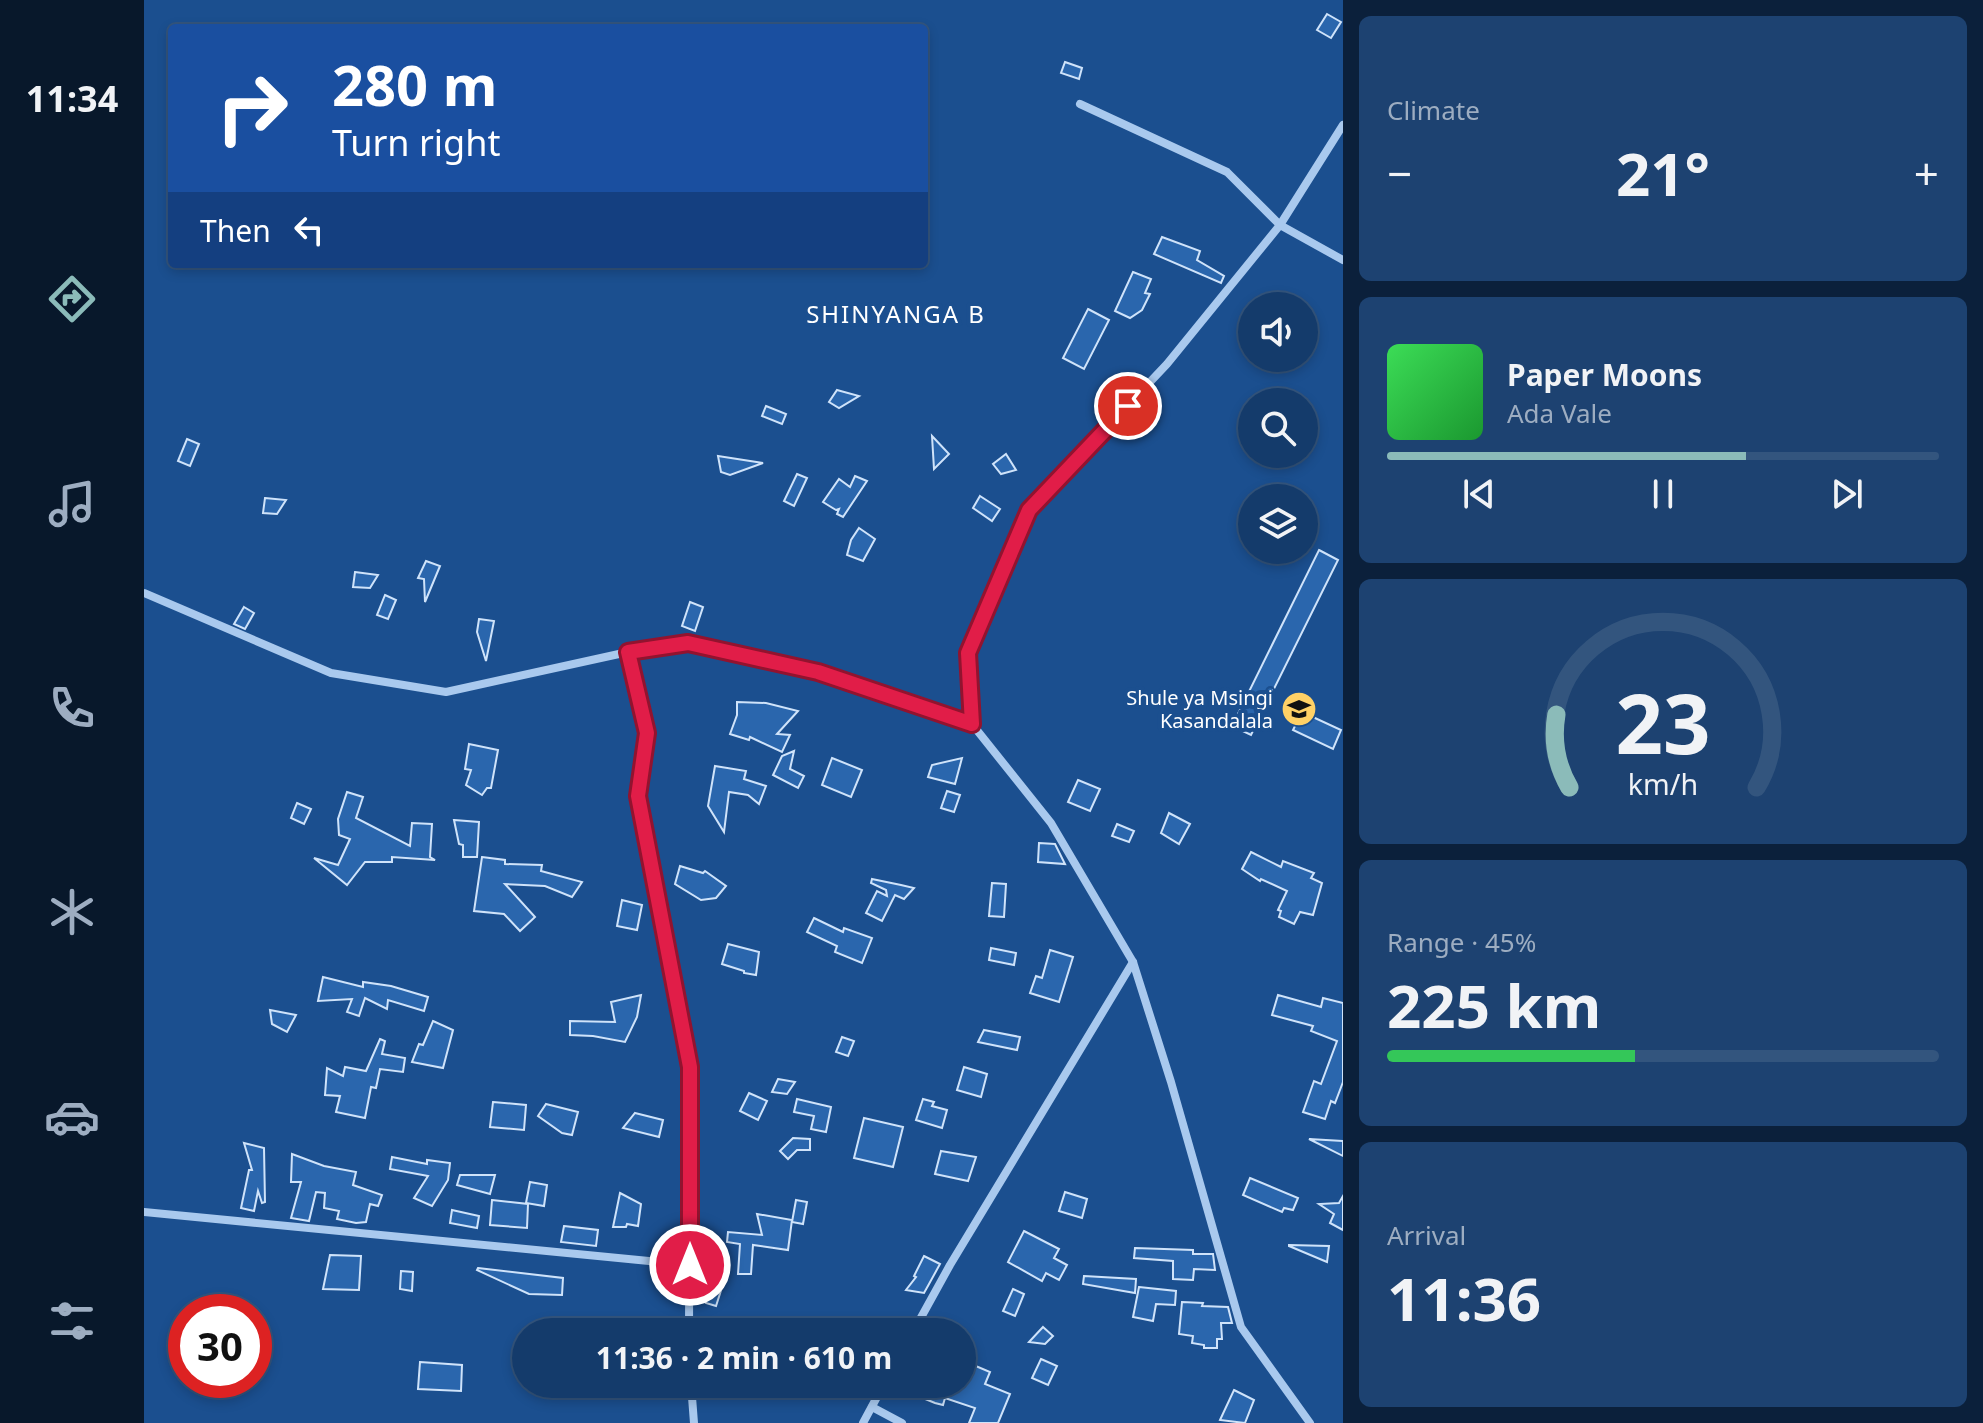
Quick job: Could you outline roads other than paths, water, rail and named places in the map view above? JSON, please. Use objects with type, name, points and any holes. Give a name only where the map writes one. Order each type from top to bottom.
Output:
[{"type":"street","points":[[1080,104],[1227,172],[1280,225],[1343,260]]},
{"type":"street","points":[[972,724],[968,653],[1029,510],[1167,364],[1280,225],[1343,125]]},
{"type":"street","points":[[144,593],[331,673],[446,692],[628,652],[688,643],[818,672],[972,724],[1051,823],[1133,962],[1241,1327],[1310,1423]]},
{"type":"street","points":[[628,652],[647,733],[638,796],[690,1067],[689,1318]]},
{"type":"street","points":[[921,1318],[1133,962]]},
{"type":"street","points":[[144,1212],[690,1265]]},
{"type":"street","points":[[692,1398],[694,1423]]},
{"type":"street","points":[[863,1423],[877,1398]]},
{"type":"street","points":[[872,1407],[902,1423]]},
{"type":"place","name":"Shule ya Msingi Kasandalala","points":[[1299,709]]},
{"type":"district","name":"SHINYANGA B","points":[[896,315]]}]
